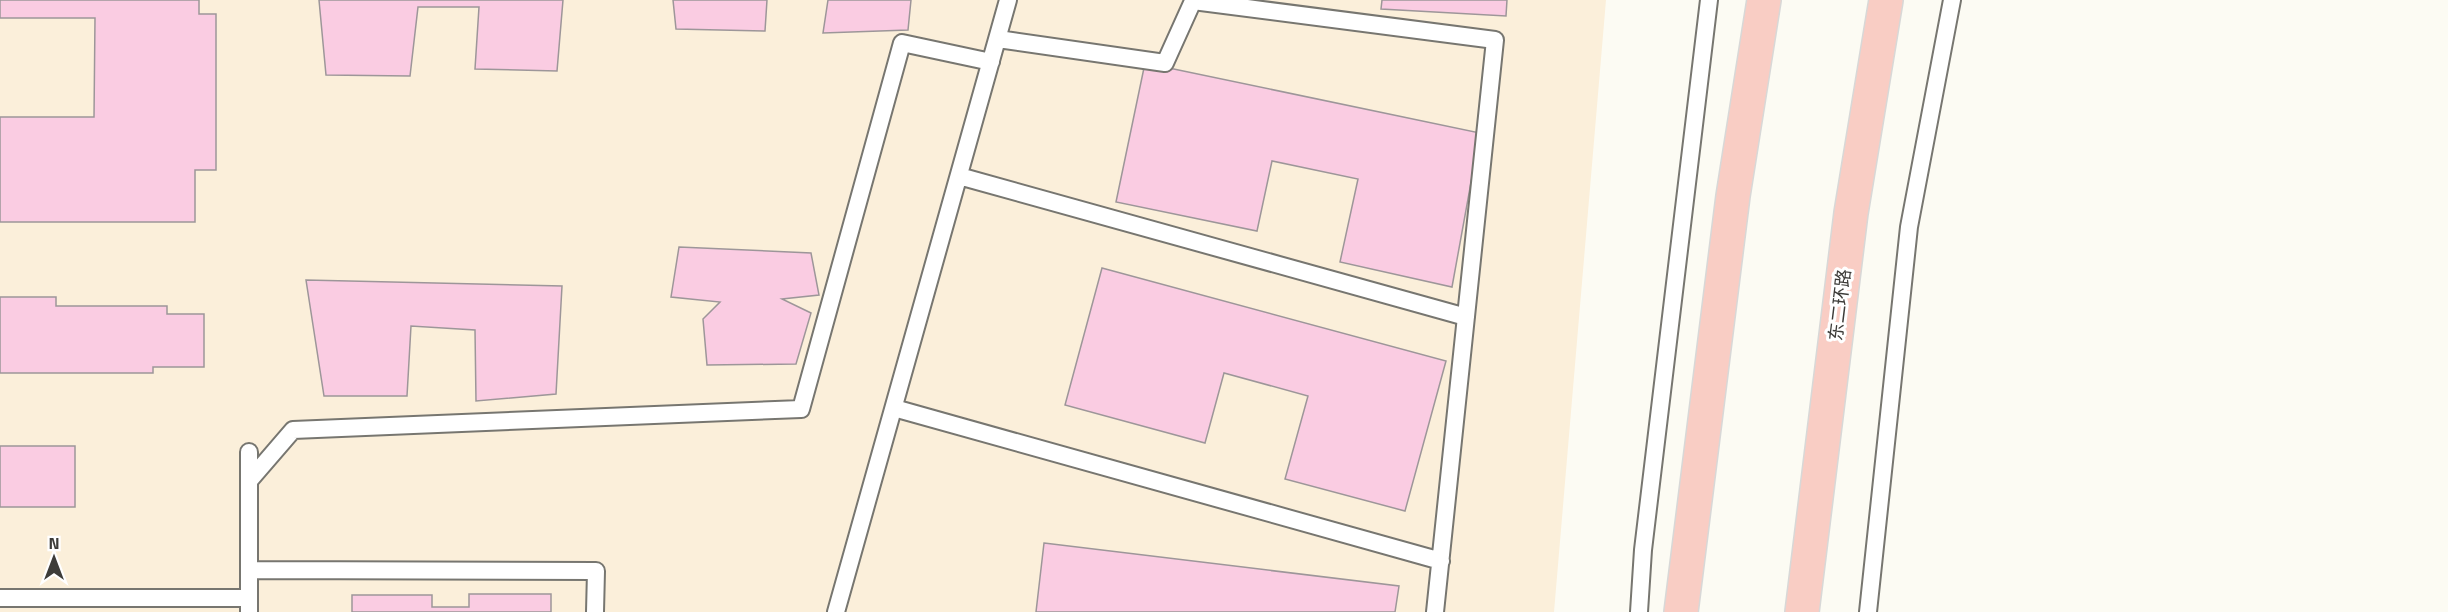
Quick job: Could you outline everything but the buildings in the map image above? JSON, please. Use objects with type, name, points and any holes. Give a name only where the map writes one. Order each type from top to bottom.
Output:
[{"type":"main road","points":[[1681,612],[1733,196],[1764,0]]},
{"type":"main road","name":"东二环路","points":[[1802,612],[1851,213],[1886,0]]},
{"type":"lane","points":[[836,612],[1008,0]]},
{"type":"lane","points":[[1639,612],[1643,550],[1709,0]]},
{"type":"lane","points":[[1868,612],[1910,227],[1952,0]]},
{"type":"lane","points":[[998,39],[1165,63],[1193,1],[1495,40],[1435,612]]},
{"type":"lane","points":[[249,482],[293,430],[801,409],[902,43],[991,62]]},
{"type":"lane","points":[[959,176],[1466,317]]},
{"type":"lane","points":[[894,408],[1441,561]]},
{"type":"lane","points":[[0,598],[249,605],[249,452]]},
{"type":"lane","points":[[249,570],[596,571],[595,612]]},
{"type":"shaded area","points":[[0,0],[1606,0],[1554,612],[0,612]]}]
